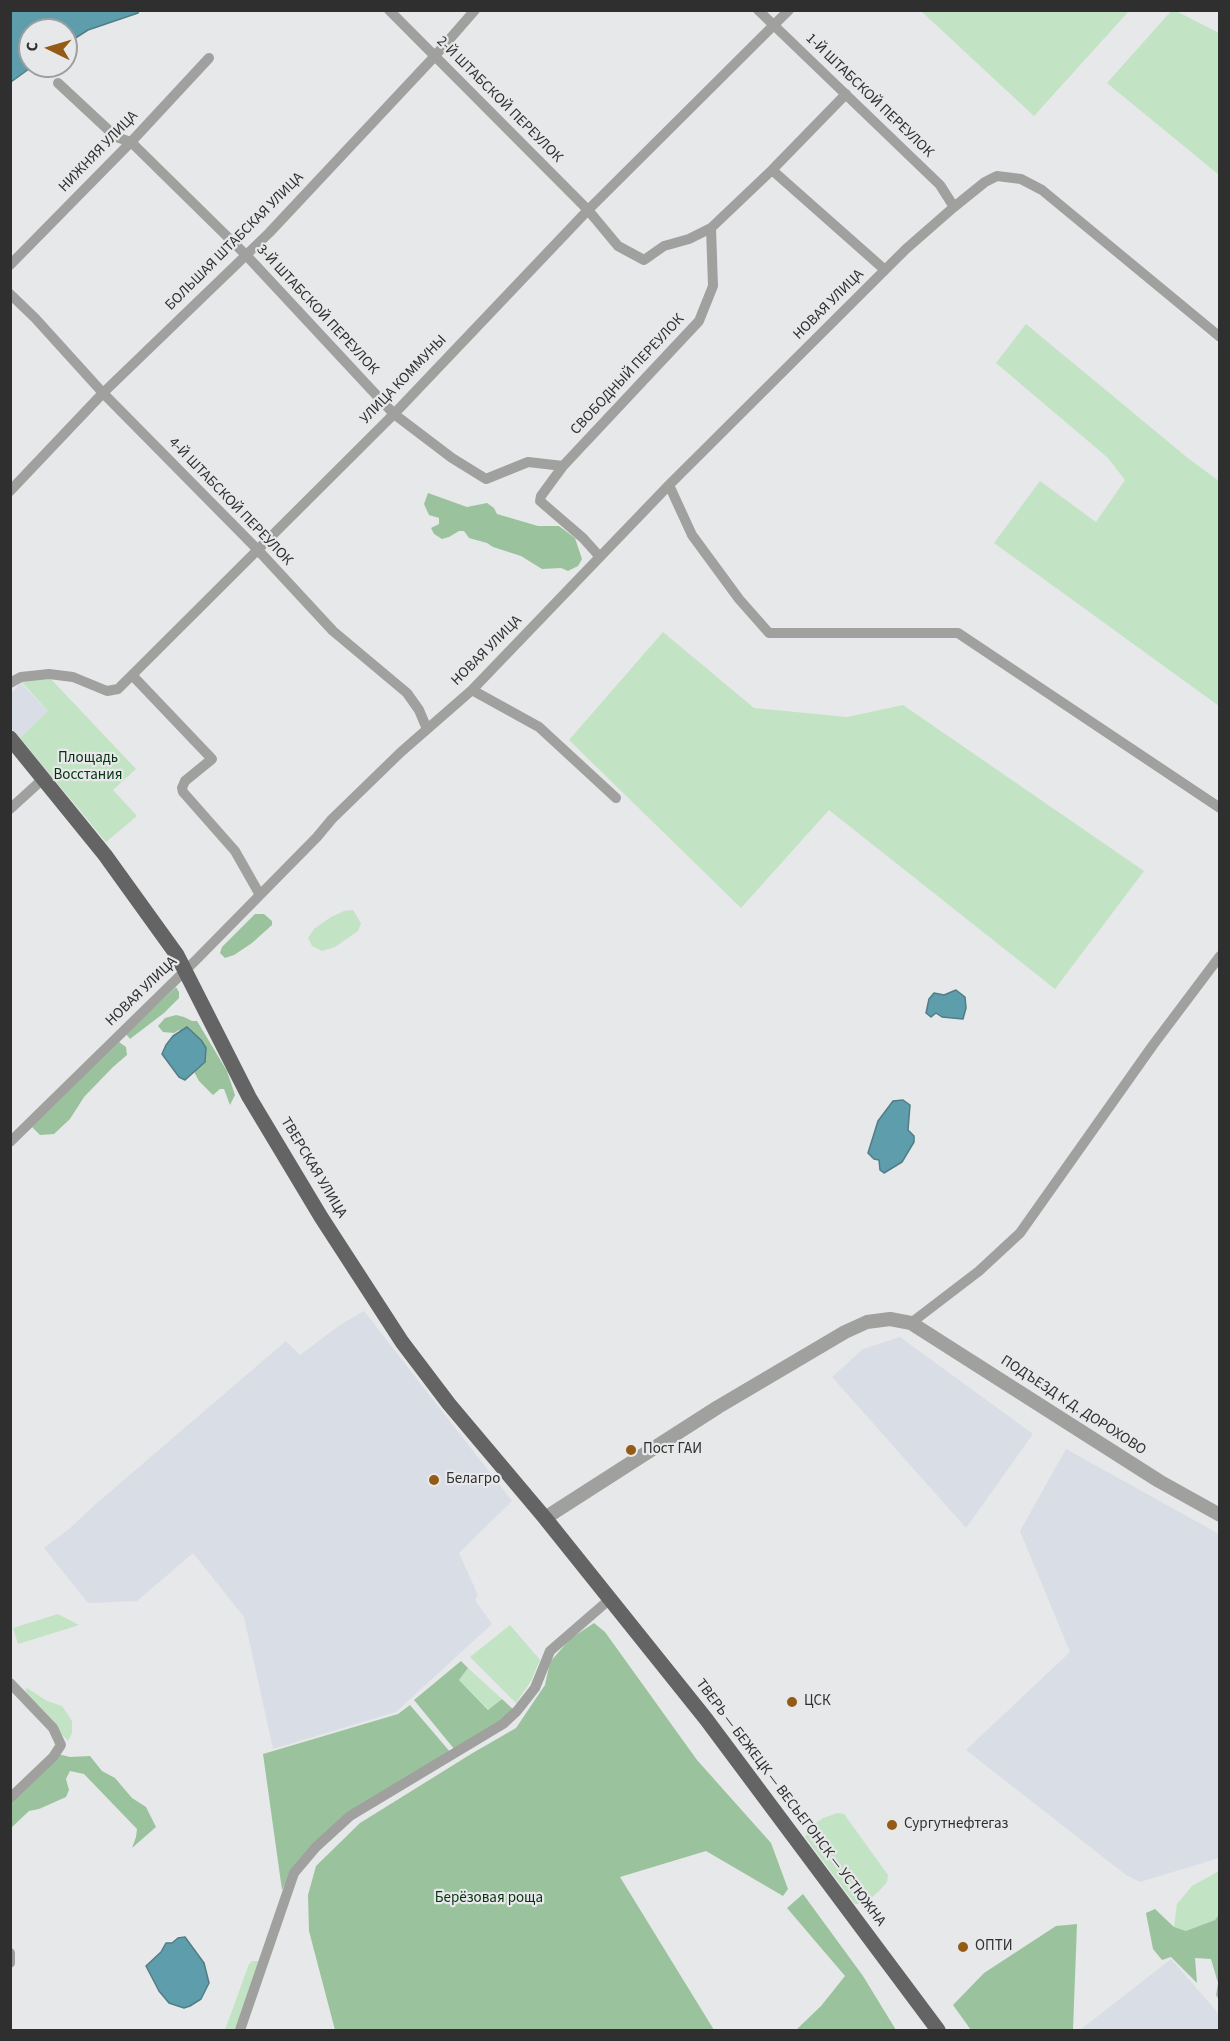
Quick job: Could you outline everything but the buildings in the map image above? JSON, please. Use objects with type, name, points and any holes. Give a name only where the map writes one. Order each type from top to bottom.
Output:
[{"type":"main road","name":"ТВЕРСКАЯ УЛИЦА","points":[[10,738],[105,855],[164,934],[185,970],[255,1107],[380,1309],[448,1404],[610,1599]]},
{"type":"main road","name":"ТВЕРЬ — БЕЖЕЦК — ВЕСЬЕГОНСК — УСТЮЖНА","points":[[610,1599],[749,1775],[938,2031]]},
{"type":"street","name":"2-Й ШТАБСКОЙ ПЕРЕУЛОК","points":[[389,10],[588,210],[618,246],[644,260],[664,246],[689,239],[711,228]]},
{"type":"street","name":"БОЛЬШАЯ ШТАБСКАЯ УЛИЦА","points":[[10,491],[103,393],[246,255],[434,57],[475,10]]},
{"type":"street","name":"1-Й ШТАБСКОЙ ПЕРЕУЛОК","points":[[758,10],[940,185],[954,207]]},
{"type":"street","name":"УЛИЦА КОММУНЫ","points":[[10,683],[34,674],[61,675],[73,677],[101,689],[113,691],[118,689],[394,414],[588,210],[789,10]]},
{"type":"street","name":"НИЖНЯЯ УЛИЦА","points":[[10,265],[131,142],[209,58]]},
{"type":"street","name":"3-Й ШТАБСКОЙ ПЕРЕУЛОК","points":[[58,83],[116,137],[131,142],[246,255],[394,414]]},
{"type":"street","points":[[711,228],[772,170],[846,94]]},
{"type":"street","points":[[772,170],[885,270]]},
{"type":"street","name":"НОВАЯ УЛИЦА","points":[[12,1138],[185,970],[317,837],[332,819],[427,729],[472,690],[669,485],[885,270],[985,182],[997,176],[1021,179],[1042,190],[1220,337]]},
{"type":"street","name":"СВОБОДНЫЙ ПЕРЕУЛОК","points":[[600,557],[583,538],[540,501],[541,496],[563,466],[699,321],[713,286],[711,228]]},
{"type":"street","name":"4-Й ШТАБСКОЙ ПЕРЕУЛОК","points":[[10,294],[333,630],[406,693],[419,710],[427,729]]},
{"type":"street","points":[[394,414],[452,458],[486,479],[528,462],[563,466]]},
{"type":"street","points":[[669,485],[692,535],[739,599],[769,633],[958,633],[1220,808]]},
{"type":"street","points":[[132,675],[212,759],[185,781],[183,792],[235,851],[260,895]]},
{"type":"street","points":[[472,690],[539,727],[616,798]]},
{"type":"street","points":[[10,809],[44,778]]},
{"type":"street","points":[[545,1518],[718,1407],[852,1328],[867,1322],[882,1320],[911,1323],[979,1271],[1020,1233],[1153,1045],[1220,956]]},
{"type":"street","name":"ПОДЪЕЗД К Д. ДОРОХОВО","points":[[911,1323],[1160,1481],[1220,1515]]},
{"type":"street","points":[[240,2031],[294,1873],[316,1847],[350,1816],[503,1724],[517,1711],[535,1688],[550,1651],[610,1599]]},
{"type":"street","points":[[10,1683],[53,1728],[60,1741],[59,1749],[53,1756],[10,1798]]},
{"type":"shaded area","points":[[21,683],[48,711],[20,738],[11,728],[11,693]]},
{"type":"shaded area","points":[[364,1311],[512,1501],[459,1553],[478,1595],[475,1600],[492,1624],[396,1712],[273,1749],[244,1617],[193,1553],[137,1601],[88,1603],[44,1548],[69,1529],[286,1341],[300,1355],[340,1325]]},
{"type":"shaded area","points":[[900,1337],[1033,1434],[966,1528],[832,1377],[863,1349]]},
{"type":"shaded area","points":[[1066,1449],[1219,1534],[1219,1858],[1140,1882],[1126,1875],[966,1750],[1070,1652],[1020,1531]]},
{"type":"shaded area","points":[[1171,1959],[1219,2014],[1219,2030],[1080,2030]]},
{"type":"green space","points":[[1172,10],[1219,33],[1219,175],[1107,83]]},
{"type":"green space","points":[[921,11],[1129,11],[1034,116]]},
{"type":"green space","points":[[1026,324],[1189,459],[1219,481],[1219,706],[994,543],[1040,481],[1096,522],[1125,480],[1108,458],[996,363]]},
{"type":"green space","points":[[428,493],[467,507],[487,503],[494,508],[497,514],[538,526],[559,526],[575,538],[582,559],[578,566],[568,571],[561,568],[542,569],[521,556],[469,538],[464,531],[442,539],[434,534],[431,528],[439,524],[439,518],[429,515],[424,504]]},
{"type":"green space","points":[[663,632],[754,708],[847,717],[903,705],[1144,871],[1055,989],[829,810],[741,908],[569,740]]},
{"type":"green space","name":"Площадь Восстания","points":[[49,677],[136,769],[113,790],[137,816],[106,842],[20,738],[48,711],[20,680]]},
{"type":"green space","points":[[353,910],[361,923],[358,931],[335,947],[322,951],[312,946],[308,938],[314,929],[331,917]]},
{"type":"green space","points":[[255,914],[264,914],[272,921],[272,925],[252,943],[225,958],[220,953],[222,947]]},
{"type":"green space","points":[[176,987],[179,998],[164,1013],[130,1039],[126,1034]]},
{"type":"green space","points":[[176,1015],[197,1021],[227,1071],[235,1095],[230,1105],[224,1089],[220,1089],[213,1095],[199,1081],[193,1070],[184,1036],[179,1030],[174,1033],[163,1032],[158,1026],[165,1018]]},
{"type":"green space","points":[[119,1042],[126,1047],[127,1055],[84,1097],[70,1119],[54,1134],[40,1135],[32,1127]]},
{"type":"green space","points":[[58,1614],[79,1625],[18,1644],[13,1628]]},
{"type":"green space","name":"Берёзовая роща","points":[[594,1623],[605,1632],[697,1760],[771,1843],[788,1889],[783,1896],[706,1851],[620,1877],[714,2030],[335,2030],[309,1931],[308,1895],[316,1866],[360,1823],[516,1728],[545,1685],[550,1662],[570,1639]]},
{"type":"green space","points":[[510,1625],[540,1660],[531,1681],[516,1703],[470,1657]]},
{"type":"green space","points":[[461,1661],[468,1668],[459,1680],[488,1710],[502,1699],[515,1711],[455,1750],[414,1700]]},
{"type":"green space","points":[[468,1668],[502,1699],[489,1710],[459,1680]]},
{"type":"green space","points":[[27,1688],[47,1701],[62,1706],[72,1721],[72,1733],[68,1741],[35,1705],[25,1691]]},
{"type":"green space","points":[[410,1705],[451,1753],[348,1814],[293,1871],[282,1890],[263,1754],[398,1714]]},
{"type":"green space","points":[[58,1754],[70,1757],[90,1756],[102,1771],[115,1778],[132,1798],[146,1807],[156,1827],[132,1848],[137,1829],[84,1774],[70,1771],[66,1779],[69,1790],[66,1797],[29,1811],[11,1828],[11,1800]]},
{"type":"green space","points":[[838,1813],[844,1814],[888,1875],[887,1882],[866,1903],[855,1904],[805,1837],[811,1827],[823,1818]]},
{"type":"green space","points":[[1219,1871],[1219,1914],[1215,1920],[1186,1932],[1174,1927],[1177,1904],[1192,1886]]},
{"type":"green space","points":[[803,1894],[863,1976],[896,2030],[796,2030],[821,2006],[845,1976],[787,1908]]},
{"type":"green space","points":[[1155,1909],[1174,1927],[1186,1931],[1215,1920],[1219,1914],[1219,2000],[1216,1995],[1218,1983],[1211,1959],[1195,1958],[1197,1983],[1171,1957],[1162,1960],[1153,1949],[1146,1913]]},
{"type":"green space","points":[[1077,1924],[1073,2030],[971,2030],[953,2005],[984,1973],[1056,1926]]},
{"type":"green space","points":[[252,1961],[259,1961],[237,2030],[225,2030],[249,1964]]},
{"type":"water","points":[[11,10],[139,10],[138,13],[88,30],[78,36],[78,18],[18,18],[18,77],[11,82]]},
{"type":"water","points":[[956,990],[965,997],[966,1008],[963,1019],[942,1017],[936,1013],[931,1017],[926,1013],[929,999],[934,993],[944,995]]},
{"type":"water","points":[[187,1027],[206,1048],[205,1062],[185,1080],[179,1077],[162,1054],[173,1036]]},
{"type":"water","points":[[903,1100],[910,1105],[908,1130],[914,1136],[914,1142],[902,1162],[884,1173],[880,1170],[879,1160],[874,1159],[868,1153],[878,1121],[893,1101]]},
{"type":"water","points":[[185,1937],[204,1963],[209,1983],[201,1999],[184,2008],[169,2003],[159,1991],[146,1966],[161,1952],[166,1943],[172,1943],[178,1938]]},
{"type":"place","name":"Пост ГАИ","points":[[631,1450]]},
{"type":"place","name":"Белагро","points":[[434,1480]]},
{"type":"place","name":"ЦСК","points":[[792,1702]]},
{"type":"place","name":"Сургутнефтегаз","points":[[892,1825]]},
{"type":"place","name":"ОПТИ","points":[[963,1947]]}]
